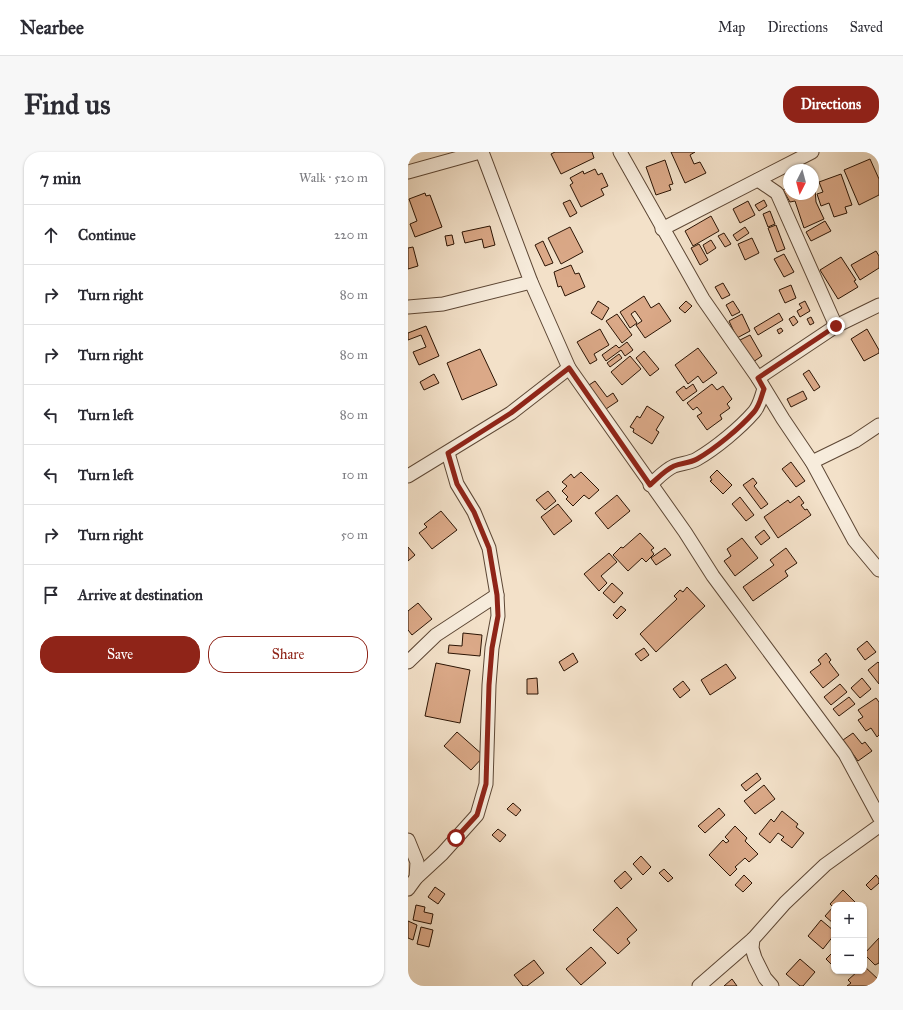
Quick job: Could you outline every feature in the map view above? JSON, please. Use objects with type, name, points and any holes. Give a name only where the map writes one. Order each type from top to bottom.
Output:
[{"type":"street","points":[[408,172],[481,152],[531,282],[569,368],[777,664],[845,754],[879,817]]},
{"type":"street","points":[[620,152],[662,229],[703,299],[812,462],[854,540],[879,570]]},
{"type":"street","points":[[662,229],[812,152]]},
{"type":"street","points":[[780,168],[777,193],[836,326]]},
{"type":"street","points":[[758,180],[777,193]]},
{"type":"street","points":[[408,307],[443,304],[531,282]]},
{"type":"street","points":[[650,485],[667,470],[676,466],[685,465],[721,442],[754,411],[760,402],[761,384],[836,326],[879,306]]},
{"type":"street","points":[[408,476],[448,453],[511,413],[569,368]]},
{"type":"street","points":[[812,462],[855,441],[879,425]]},
{"type":"street","points":[[408,889],[416,878],[438,858],[477,815],[486,784],[489,685],[492,648],[498,616],[497,595],[489,548],[474,512],[457,484],[448,453]]},
{"type":"street","points":[[408,662],[436,635],[497,595]]},
{"type":"street","points":[[699,986],[752,939],[785,903],[825,865],[879,826]]},
{"type":"street","points":[[408,840],[417,862],[416,878]]},
{"type":"street","points":[[752,939],[754,958],[765,978],[772,986]]},
{"type":"building","points":[[555,152],[592,152],[594,158],[561,174],[551,154]]},
{"type":"building","points":[[671,152],[695,152],[690,155],[694,164],[700,162],[706,173],[685,183]]},
{"type":"building","points":[[870,159],[879,179],[879,195],[859,205],[844,170]]},
{"type":"building","points":[[665,160],[673,184],[669,185],[671,190],[656,195],[646,167]]},
{"type":"building","points":[[595,169],[598,175],[602,173],[608,186],[601,189],[604,195],[581,207],[570,185],[573,183],[570,178],[583,171],[584,174]]},
{"type":"building","points":[[841,174],[852,205],[845,207],[847,213],[834,217],[829,203],[821,206],[819,193],[823,192],[819,182]]},
{"type":"building","points":[[425,193],[426,196],[430,195],[442,227],[415,237],[410,224],[417,221],[409,199]]},
{"type":"building","points":[[570,200],[577,213],[570,217],[563,203]]},
{"type":"building","points":[[764,200],[767,206],[759,211],[755,205]]},
{"type":"building","points":[[789,200],[816,200],[824,219],[804,228],[795,201],[790,202]]},
{"type":"building","points":[[748,201],[755,215],[740,223],[733,209]]},
{"type":"building","points":[[770,211],[775,224],[768,227],[763,214]]},
{"type":"building","points":[[711,216],[719,231],[693,246],[685,231]]},
{"type":"building","points":[[825,221],[831,231],[811,241],[806,232]]},
{"type":"building","points":[[776,225],[785,249],[777,252],[768,228]]},
{"type":"building","points":[[490,226],[495,245],[484,248],[482,239],[465,243],[462,232]]},
{"type":"building","points":[[570,227],[583,252],[561,264],[548,238]]},
{"type":"building","points":[[745,227],[749,233],[737,241],[733,235]]},
{"type":"building","points":[[724,233],[731,244],[725,247],[718,236]]},
{"type":"building","points":[[452,235],[454,244],[447,246],[445,236]]},
{"type":"building","points":[[752,238],[759,253],[745,260],[738,244]]},
{"type":"building","points":[[711,240],[716,248],[707,254],[703,245]]},
{"type":"building","points":[[543,241],[553,263],[545,266],[535,245]]},
{"type":"building","points":[[699,244],[708,260],[700,265],[691,248]]},
{"type":"building","points":[[413,247],[418,266],[408,269],[408,248]]},
{"type":"building","points":[[876,251],[879,256],[879,268],[860,280],[851,265]]},
{"type":"building","points":[[784,254],[794,272],[784,277],[774,259]]},
{"type":"building","points":[[841,257],[856,280],[854,281],[858,287],[838,299],[820,270]]},
{"type":"building","points":[[571,265],[575,274],[579,273],[585,287],[565,296],[561,286],[558,287],[554,272]]},
{"type":"building","points":[[723,283],[730,295],[722,299],[715,287]]},
{"type":"building","points":[[791,285],[796,298],[785,303],[779,290]]},
{"type":"building","points":[[644,296],[651,308],[659,303],[671,321],[645,338],[636,325],[642,321],[635,311],[631,314],[637,323],[630,328],[620,312]]},
{"type":"building","points":[[598,301],[609,308],[602,320],[591,313]]},
{"type":"building","points":[[686,301],[692,306],[685,313],[679,308]]},
{"type":"building","points":[[733,301],[740,312],[732,316],[726,305]]},
{"type":"building","points":[[805,301],[810,311],[800,317],[797,311],[802,308],[799,304]]},
{"type":"building","points":[[779,313],[783,320],[758,335],[754,328]]},
{"type":"building","points":[[617,314],[632,335],[622,343],[606,321]]},
{"type":"building","points":[[742,314],[750,331],[737,338],[729,321]]},
{"type":"building","points":[[794,316],[798,322],[793,326],[789,319]]},
{"type":"building","points":[[811,317],[814,323],[810,325],[807,319]]},
{"type":"building","points":[[426,326],[439,356],[419,365],[413,352],[426,347],[421,335],[408,340],[408,333]]},
{"type":"building","points":[[781,328],[783,331],[779,334],[777,330]]},
{"type":"building","points":[[600,329],[609,345],[594,354],[597,360],[590,364],[577,342]]},
{"type":"building","points":[[867,329],[879,350],[879,353],[864,361],[851,339]]},
{"type":"building","points":[[750,335],[762,356],[753,362],[740,340]]},
{"type":"building","points":[[627,342],[633,350],[625,356],[621,350],[606,361],[602,355],[616,345],[619,348]]},
{"type":"building","points":[[698,348],[717,373],[703,383],[698,376],[688,384],[675,365]]},
{"type":"building","points":[[480,349],[497,385],[462,400],[447,363]]},
{"type":"building","points":[[644,351],[659,369],[650,376],[636,358]]},
{"type":"building","points":[[619,354],[622,358],[610,367],[607,363]]},
{"type":"building","points":[[630,356],[641,369],[622,385],[611,372]]},
{"type":"building","points":[[809,370],[820,387],[814,391],[803,374]]},
{"type":"building","points":[[434,374],[439,383],[424,390],[420,382]]},
{"type":"building","points":[[595,381],[607,397],[613,393],[618,401],[606,409],[589,385]]},
{"type":"building","points":[[693,384],[697,391],[683,401],[676,392],[684,386],[686,389]]},
{"type":"building","points":[[712,384],[717,390],[723,386],[732,399],[727,404],[730,408],[720,415],[722,419],[707,430],[697,416],[702,413],[697,407],[693,410],[687,403]]},
{"type":"building","points":[[803,391],[807,399],[791,407],[787,399]]},
{"type":"building","points":[[647,406],[664,417],[656,430],[659,432],[652,444],[633,432],[634,429],[630,427],[637,416],[640,418]]},
{"type":"building","points":[[791,462],[805,481],[796,487],[782,469]]},
{"type":"building","points":[[717,470],[732,485],[723,494],[710,481],[712,480],[710,477]]},
{"type":"building","points":[[581,472],[599,490],[589,499],[584,495],[573,506],[566,499],[568,497],[562,491],[567,486],[562,482],[571,474],[574,478]]},
{"type":"building","points":[[753,478],[757,483],[754,486],[768,504],[761,509],[743,485]]},
{"type":"building","points":[[548,491],[556,501],[545,510],[536,500]]},
{"type":"building","points":[[617,495],[630,511],[608,529],[595,513]]},
{"type":"building","points":[[799,496],[804,503],[801,505],[805,510],[807,509],[811,515],[778,538],[764,517],[788,500],[790,503]]},
{"type":"building","points":[[740,497],[754,515],[746,521],[732,504]]},
{"type":"building","points":[[558,504],[572,521],[554,535],[541,517]]},
{"type":"building","points":[[441,511],[457,530],[432,549],[419,533],[427,527],[424,524]]},
{"type":"building","points":[[764,530],[770,538],[761,545],[755,537]]},
{"type":"building","points":[[640,533],[654,548],[651,550],[654,554],[646,562],[642,558],[628,571],[613,555]]},
{"type":"building","points":[[742,538],[758,558],[735,576],[724,561],[731,556],[727,549]]},
{"type":"building","points":[[408,547],[415,555],[408,561]]},
{"type":"building","points":[[665,548],[671,555],[656,565],[651,558]]},
{"type":"building","points":[[786,548],[797,563],[785,571],[788,576],[753,601],[743,587],[774,565],[770,560]]},
{"type":"building","points":[[609,553],[617,562],[601,576],[607,583],[599,591],[584,574]]},
{"type":"building","points":[[612,583],[623,593],[614,603],[603,593]]},
{"type":"building","points":[[687,587],[705,606],[656,652],[640,634],[677,599],[674,596],[680,590],[683,592]]},
{"type":"building","points":[[418,603],[432,619],[412,635],[408,630],[408,611]]},
{"type":"building","points":[[621,606],[626,610],[617,619],[613,615]]},
{"type":"building","points":[[463,633],[482,635],[480,656],[448,653],[449,645],[462,646]]},
{"type":"building","points":[[867,641],[876,652],[865,660],[857,649]]},
{"type":"building","points":[[644,648],[649,655],[641,661],[635,654]]},
{"type":"building","points":[[573,653],[578,662],[564,671],[559,662]]},
{"type":"building","points":[[826,653],[831,660],[829,662],[839,675],[823,688],[810,672],[821,664],[818,660]]},
{"type":"building","points":[[878,662],[879,663],[879,684],[868,670]]},
{"type":"building","points":[[436,663],[470,670],[460,723],[425,716]]},
{"type":"building","points":[[726,664],[736,678],[710,695],[701,680]]},
{"type":"building","points":[[537,678],[538,694],[527,694],[527,679]]},
{"type":"building","points":[[862,678],[871,689],[860,698],[851,688]]},
{"type":"building","points":[[683,681],[690,690],[680,698],[673,689]]},
{"type":"building","points":[[840,684],[847,692],[831,705],[824,697]]},
{"type":"building","points":[[849,697],[855,704],[839,716],[833,709]]},
{"type":"building","points":[[876,698],[879,702],[879,735],[877,737],[871,728],[866,731],[858,720],[863,717],[858,710]]},
{"type":"building","points":[[457,732],[484,756],[471,770],[444,746]]},
{"type":"building","points":[[853,733],[862,744],[865,742],[872,751],[858,761],[843,740]]},
{"type":"building","points":[[757,773],[761,779],[746,791],[741,785]]},
{"type":"building","points":[[764,785],[775,799],[755,814],[744,801]]},
{"type":"building","points":[[513,803],[521,810],[516,816],[507,809]]},
{"type":"building","points":[[719,808],[725,815],[705,833],[698,826]]},
{"type":"building","points":[[782,811],[798,824],[796,827],[804,833],[792,848],[781,840],[784,837],[778,833],[770,843],[759,834],[771,819],[774,822]]},
{"type":"building","points":[[735,826],[747,838],[745,841],[758,854],[749,862],[745,858],[735,867],[737,869],[730,876],[709,855],[723,840],[726,843],[729,841],[725,837]]},
{"type":"building","points":[[498,829],[506,835],[500,842],[492,835]]},
{"type":"building","points":[[641,856],[651,867],[643,875],[633,864]]},
{"type":"building","points":[[664,869],[673,878],[668,882],[659,873]]},
{"type":"building","points":[[625,871],[632,879],[621,889],[614,881]]},
{"type":"building","points":[[744,875],[752,883],[743,892],[735,885]]},
{"type":"building","points":[[876,875],[879,879],[879,883],[871,890],[866,885]]},
{"type":"building","points":[[435,887],[445,894],[438,904],[428,897]]},
{"type":"building","points":[[843,890],[855,902],[832,902]]},
{"type":"building","points":[[416,905],[425,907],[424,912],[433,914],[431,924],[413,920]]},
{"type":"building","points":[[617,907],[637,930],[627,939],[630,943],[618,954],[593,930]]},
{"type":"building","points":[[831,909],[831,921],[825,916]]},
{"type":"building","points":[[821,920],[831,928],[831,939],[823,949],[808,936]]},
{"type":"building","points":[[408,921],[417,925],[413,940],[408,938]]},
{"type":"building","points":[[421,927],[433,930],[429,947],[417,944]]},
{"type":"building","points":[[879,938],[879,963],[875,965],[867,957],[867,951]]},
{"type":"building","points":[[591,947],[606,963],[581,985],[566,969]]},
{"type":"building","points":[[831,954],[831,964],[826,959]]},
{"type":"building","points":[[800,959],[815,972],[803,986],[800,986],[786,974]]},
{"type":"building","points":[[534,960],[544,973],[527,986],[523,986],[514,975]]},
{"type":"building","points":[[867,969],[879,980],[872,986],[847,986],[851,983],[848,980],[855,974],[867,974]]},
{"type":"building","points":[[732,979],[737,986],[724,986]]},
{"type":"route","points":[[456,838],[469,826],[477,815],[486,784],[489,685],[492,648],[498,616],[497,595],[489,548],[474,512],[457,484],[448,453],[511,413],[569,368],[650,485],[667,470],[676,466],[685,465],[721,442],[754,411],[760,402],[764,389],[758,378],[836,326]]}]
